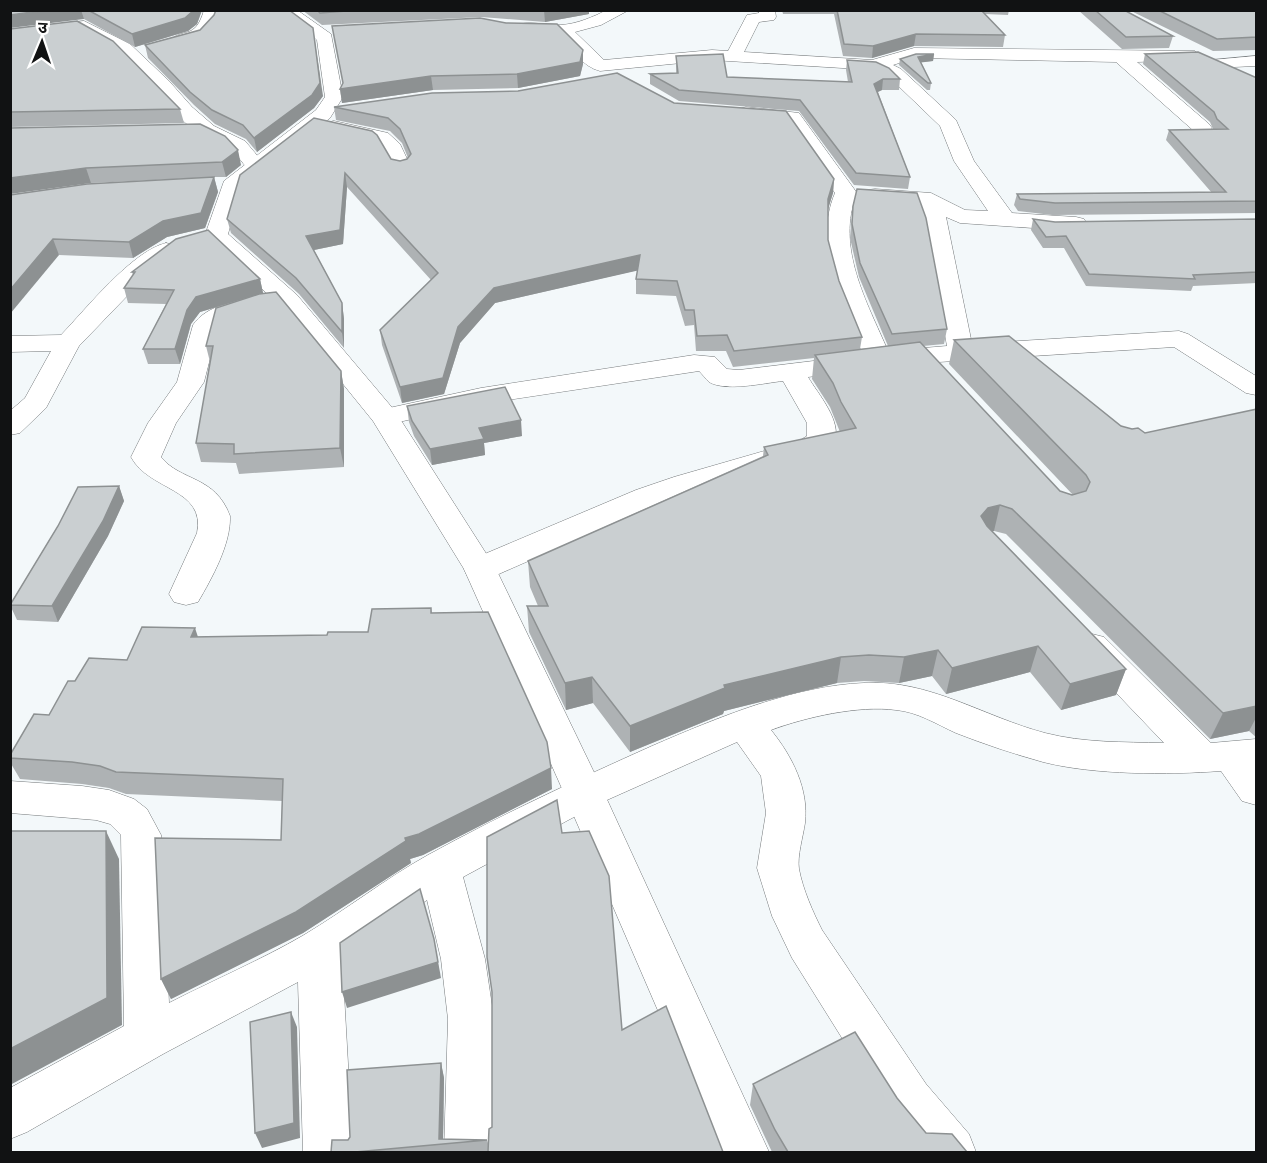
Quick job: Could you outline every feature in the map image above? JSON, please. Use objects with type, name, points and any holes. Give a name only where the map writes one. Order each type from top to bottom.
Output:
[{"type":"street","points":[[132,55],[202,33],[207,27],[212,10]]},
{"type":"street","points":[[198,240],[219,186],[256,166],[327,116],[334,97],[325,38],[327,32],[286,10]]},
{"type":"street","points":[[498,27],[564,30],[595,22],[621,10]]},
{"type":"street","points":[[733,57],[753,18],[768,17],[767,10]]},
{"type":"street","points":[[10,21],[87,19],[132,55],[163,85],[185,111],[207,130],[238,145],[256,166]]},
{"type":"street","points":[[10,35],[87,19]]},
{"type":"street","points":[[564,30],[584,53],[600,66],[623,79],[587,82]]},
{"type":"street","points":[[1166,40],[1247,78]]},
{"type":"street","points":[[600,66],[712,55],[878,64],[914,53],[1120,57],[1195,54]]},
{"type":"street","points":[[1120,57],[1202,128]]},
{"type":"street","points":[[1218,64],[1257,61]]},
{"type":"street","points":[[878,64],[895,73],[950,124],[964,161],[1004,218]]},
{"type":"street","points":[[721,112],[792,117],[846,193]]},
{"type":"street","points":[[327,116],[381,137],[390,144],[400,167]]},
{"type":"street","points":[[184,131],[207,130]]},
{"type":"street","points":[[846,193],[931,199],[960,216],[1004,218],[1052,224],[1094,224]]},
{"type":"street","points":[[846,193],[839,204],[837,213],[837,249],[878,359]]},
{"type":"street","points":[[931,199],[961,352]]},
{"type":"street","points":[[10,427],[36,402],[68,343],[147,262],[172,246],[198,240],[288,300],[385,417],[480,569],[584,793],[744,1152]]},
{"type":"street","points":[[186,594],[211,535],[214,517],[209,505],[195,490],[151,467],[146,457],[162,423],[190,382],[206,325],[210,319],[260,303],[288,300]]},
{"type":"street","points":[[385,417],[481,396],[694,363],[706,363],[720,376],[727,379],[792,373],[878,359],[923,355],[1179,339],[1257,387]]},
{"type":"street","points":[[10,344],[68,343]]},
{"type":"street","points":[[1009,349],[1035,371]]},
{"type":"street","points":[[923,355],[947,380]]},
{"type":"street","points":[[480,569],[647,497],[685,483],[809,447],[821,440],[821,423],[792,373]]},
{"type":"street","points":[[1073,626],[1230,757],[1257,790]]},
{"type":"street","points":[[10,1115],[147,1038],[319,949],[440,869],[584,793],[715,735],[789,709],[862,696],[896,696],[929,704],[970,723],[1043,747],[1083,756],[1230,757]]},
{"type":"street","points":[[745,725],[769,755],[783,786],[786,813],[778,868],[794,916],[807,944],[909,1101],[951,1152]]},
{"type":"street","points":[[10,797],[101,805],[121,811],[133,820],[141,835],[147,1038]]},
{"type":"street","points":[[440,869],[463,959],[471,1019],[469,1152]]},
{"type":"street","points":[[319,949],[328,1152]]},
{"type":"building","points":[[10,10],[47,10],[10,15]]},
{"type":"building","points":[[88,10],[194,10],[185,18],[132,34]]},
{"type":"building","points":[[216,10],[289,10],[313,28],[320,83],[312,95],[254,138],[243,125],[212,110],[190,92],[145,45],[200,30]]},
{"type":"building","points":[[317,10],[360,10],[320,13]]},
{"type":"building","points":[[837,10],[981,10],[1005,35],[916,34],[873,46],[844,44]]},
{"type":"building","points":[[1095,10],[1124,10],[1173,36],[1126,37]]},
{"type":"building","points":[[1158,10],[1256,10],[1257,37],[1217,39]]},
{"type":"building","points":[[480,18],[506,23],[557,24],[583,50],[580,62],[517,74],[431,76],[340,89],[343,83],[332,26]]},
{"type":"building","points":[[77,21],[113,41],[180,109],[10,112],[10,29]]},
{"type":"building","points":[[1198,52],[1257,78],[1257,201],[1055,203],[1020,199],[1017,194],[1226,192],[1169,130],[1228,129],[1217,119],[1214,112],[1145,54]]},
{"type":"building","points":[[723,54],[727,77],[852,82],[847,60],[876,62],[889,68],[900,79],[883,79],[874,84],[910,177],[856,173],[800,100],[679,90],[650,74],[678,73],[676,56]]},
{"type":"building","points":[[916,54],[934,54],[918,57],[931,83],[928,83],[900,59]]},
{"type":"building","points":[[617,73],[674,103],[786,111],[834,179],[828,199],[828,240],[839,281],[862,337],[734,351],[727,335],[697,336],[694,310],[685,310],[677,281],[636,279],[640,255],[494,288],[458,327],[443,378],[400,387],[380,330],[438,273],[345,173],[340,230],[306,236],[342,303],[342,332],[296,278],[227,219],[240,175],[314,118],[372,131],[377,135],[391,159],[400,161],[407,159],[411,154],[400,129],[388,118],[334,107],[432,93],[518,91]]},
{"type":"building","points":[[200,124],[225,136],[238,150],[222,162],[86,168],[10,178],[10,128]]},
{"type":"building","points":[[214,177],[201,213],[163,221],[129,242],[53,239],[10,290],[10,195],[87,184]]},
{"type":"building","points":[[857,189],[917,193],[926,218],[947,329],[892,334],[860,263],[852,224]]},
{"type":"building","points":[[1033,219],[1055,222],[1257,219],[1257,272],[1193,275],[1195,279],[1089,274],[1066,236],[1046,237]]},
{"type":"building","points":[[208,230],[260,279],[196,297],[187,310],[175,349],[143,349],[174,290],[124,288],[135,272],[132,272],[176,239]]},
{"type":"building","points":[[276,292],[341,371],[340,448],[234,454],[234,444],[196,443],[213,346],[206,346],[216,308],[259,294]]},
{"type":"building","points":[[1009,336],[1121,426],[1138,428],[1145,433],[1257,409],[1257,706],[1223,713],[1012,509],[1000,505],[988,508],[981,516],[987,526],[1126,669],[1070,684],[1038,646],[952,668],[938,650],[904,657],[869,655],[841,657],[724,685],[725,688],[630,726],[592,677],[565,683],[527,606],[548,606],[528,561],[768,455],[764,447],[856,428],[833,383],[815,355],[920,342],[1060,491],[1072,495],[1086,491],[1090,482],[1086,475],[954,340]]},
{"type":"building","points":[[505,387],[521,420],[479,428],[484,439],[430,449],[412,421],[407,406]]},
{"type":"building","points":[[119,486],[103,521],[52,606],[10,605],[58,526],[78,487]]},
{"type":"building","points":[[431,608],[431,613],[488,612],[547,742],[551,768],[419,834],[405,838],[406,841],[296,912],[161,979],[155,838],[281,840],[283,779],[116,772],[100,766],[72,762],[10,758],[34,714],[49,715],[68,681],[75,681],[89,658],[127,660],[142,627],[195,628],[191,637],[327,635],[328,632],[368,632],[372,609]]},
{"type":"building","points":[[557,800],[562,833],[589,831],[609,876],[622,1030],[666,1006],[723,1152],[488,1152],[489,1129],[492,1127],[492,992],[487,957],[487,837]]},
{"type":"building","points":[[10,831],[106,831],[107,998],[10,1049]]},
{"type":"building","points":[[420,889],[438,962],[342,992],[340,943]]},
{"type":"building","points":[[291,1012],[294,1123],[255,1133],[250,1022]]},
{"type":"building","points":[[855,1032],[897,1098],[926,1133],[952,1134],[967,1152],[788,1152],[753,1084]]},
{"type":"building","points":[[441,1063],[439,1139],[487,1140],[355,1152],[331,1152],[332,1140],[348,1140],[350,1137],[347,1070]]}]
